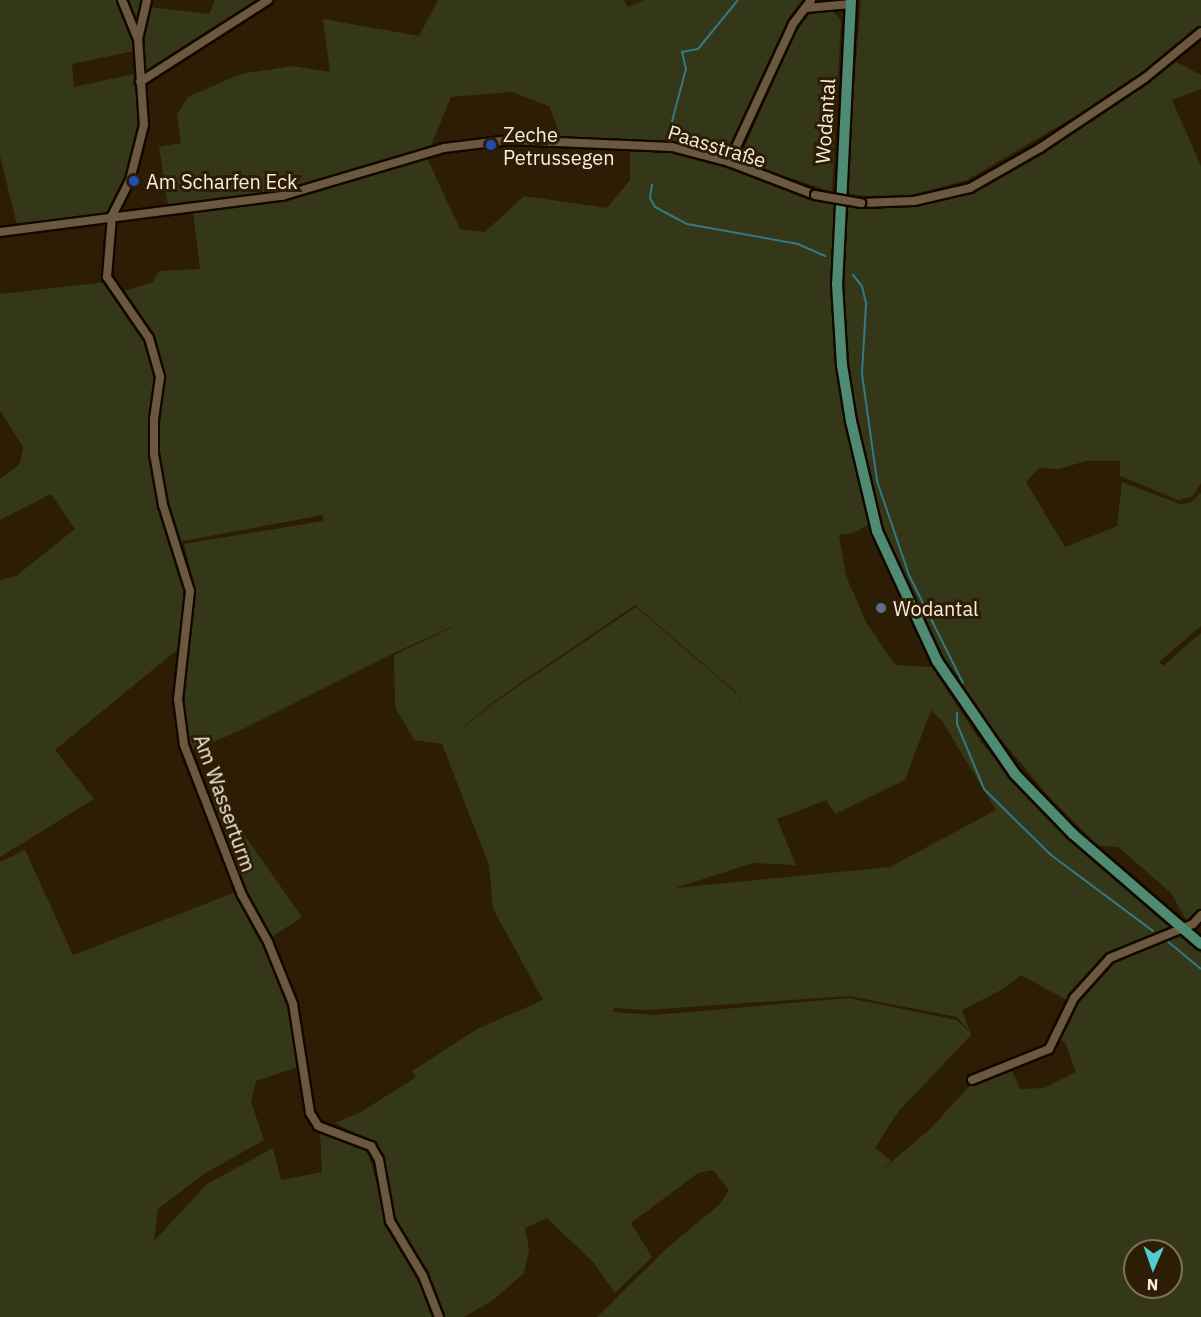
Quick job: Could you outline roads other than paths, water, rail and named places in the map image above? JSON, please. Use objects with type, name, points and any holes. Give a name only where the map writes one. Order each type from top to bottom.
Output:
[{"type":"main road","name":"Wodantal","points":[[851,2],[840,166],[837,284],[842,365],[851,422],[877,531],[937,661],[1015,774],[1073,834],[1201,944]]},
{"type":"street","points":[[122,0],[138,38]]},
{"type":"street","points":[[112,216],[141,146],[144,124],[138,38],[147,0]]},
{"type":"street","points":[[140,82],[268,0]]},
{"type":"street","points":[[729,162],[793,24],[811,0]]},
{"type":"street","name":"Wodantal","points":[[806,8],[851,2]]},
{"type":"street","name":"Paasstraße","points":[[0,232],[282,196],[367,168],[480,142],[651,144],[729,162],[815,195],[861,203],[914,201],[970,188],[1040,148],[1173,58],[1201,32]]},
{"type":"street","name":"Am Wasserturm","points":[[112,216],[107,277],[156,354],[160,377],[154,419],[154,454],[163,505],[190,591],[189,623],[178,699],[184,745],[242,895],[268,942],[293,1004],[310,1113],[318,1126],[338,1131],[371,1146],[379,1160],[390,1221],[423,1276],[439,1317]]},
{"type":"street","points":[[972,1080],[1049,1049],[1074,998],[1110,958],[1180,927],[1192,924],[1201,915]]},
{"type":"waterway","points":[[670,129],[686,69],[682,52],[698,49],[738,0]]},
{"type":"waterway","points":[[652,185],[650,198],[655,207],[687,224],[798,244],[825,256]]},
{"type":"waterway","points":[[853,275],[862,286],[866,304],[862,374],[877,481],[909,575],[963,683]]},
{"type":"waterway","points":[[957,713],[957,724],[984,789],[1051,855],[1153,931]]},
{"type":"waterway","points":[[1166,940],[1201,969]]},
{"type":"place","name":"Zeche Petrussegen","points":[[491,145]]},
{"type":"place","name":"Am Scharfen Eck","points":[[134,181]]},
{"type":"place","name":"Wodantal","points":[[881,608]]}]
